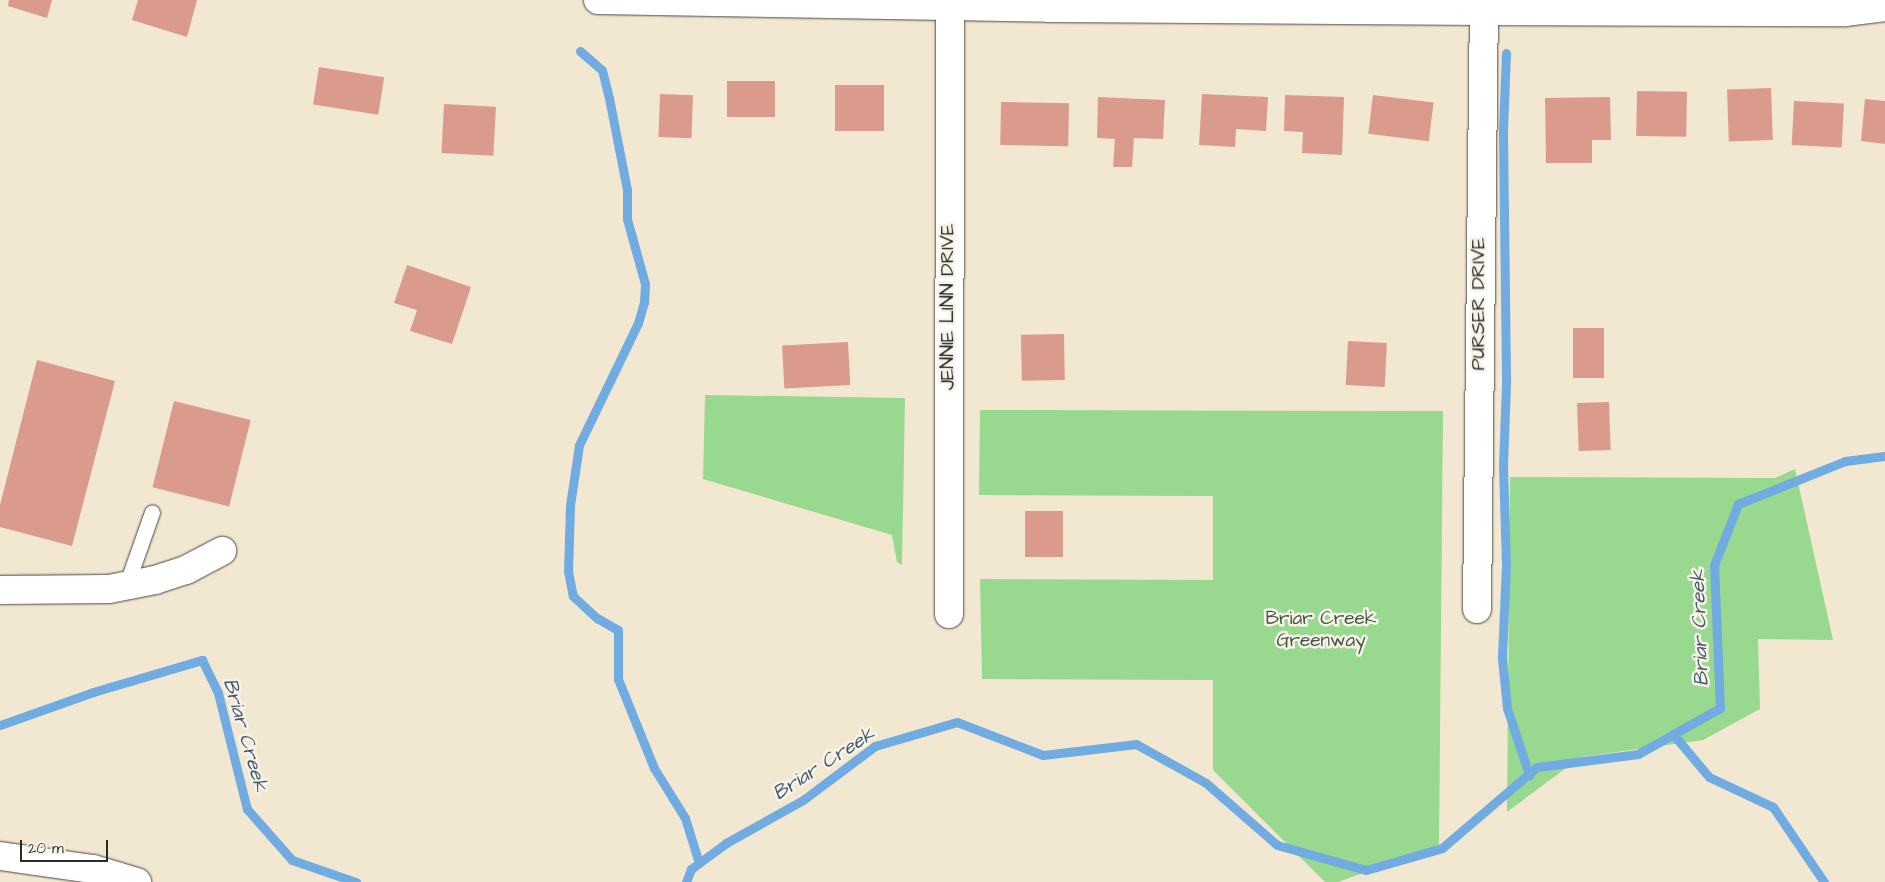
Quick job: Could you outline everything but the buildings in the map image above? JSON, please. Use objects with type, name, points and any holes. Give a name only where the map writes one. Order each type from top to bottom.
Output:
[{"type":"street","points":[[598,0],[1484,5],[1845,12],[1885,7]]},
{"type":"street","name":"JENNIE LINN DRIVE","points":[[949,614],[950,3]]},
{"type":"street","name":"PURSER DRIVE","points":[[1477,609],[1484,5]]},
{"type":"street","points":[[0,590],[109,589],[186,570],[222,551]]},
{"type":"street","points":[[0,856],[93,869],[138,882]]},
{"type":"lane","points":[[126,586],[152,512]]},
{"type":"green space","points":[[705,395],[905,398],[902,565],[897,562],[892,535],[703,479]]},
{"type":"green space","name":"Briar Creek Greenway","points":[[980,410],[1443,411],[1439,846],[1338,882],[1325,882],[1213,770],[1213,680],[982,679],[980,579],[1213,580],[1213,496],[979,495]]},
{"type":"green space","points":[[1795,469],[1833,640],[1758,639],[1760,709],[1703,740],[1581,757],[1507,812],[1510,477],[1775,478]]},
{"type":"waterway","points":[[580,51],[602,70],[627,190],[627,219],[645,284],[644,302],[638,323],[579,445],[570,505],[568,571],[573,596],[597,618],[618,630],[618,679],[654,768],[685,818],[699,863]]},
{"type":"waterway","points":[[1506,53],[1503,132],[1506,384],[1503,465],[1506,565],[1502,658],[1507,708],[1529,775]]},
{"type":"waterway","name":"Briar Creek","points":[[686,882],[691,869],[726,843],[803,800],[875,746],[957,722],[1043,755],[1136,744],[1206,783],[1277,845],[1366,870],[1442,848],[1537,767],[1638,754],[1720,708],[1714,565],[1738,504],[1845,461],[1885,456]]},
{"type":"waterway","name":"Briar Creek","points":[[0,725],[93,692],[202,660],[218,693],[247,809],[292,860],[356,882]]},
{"type":"waterway","points":[[1673,734],[1709,777],[1773,807],[1824,882]]}]
